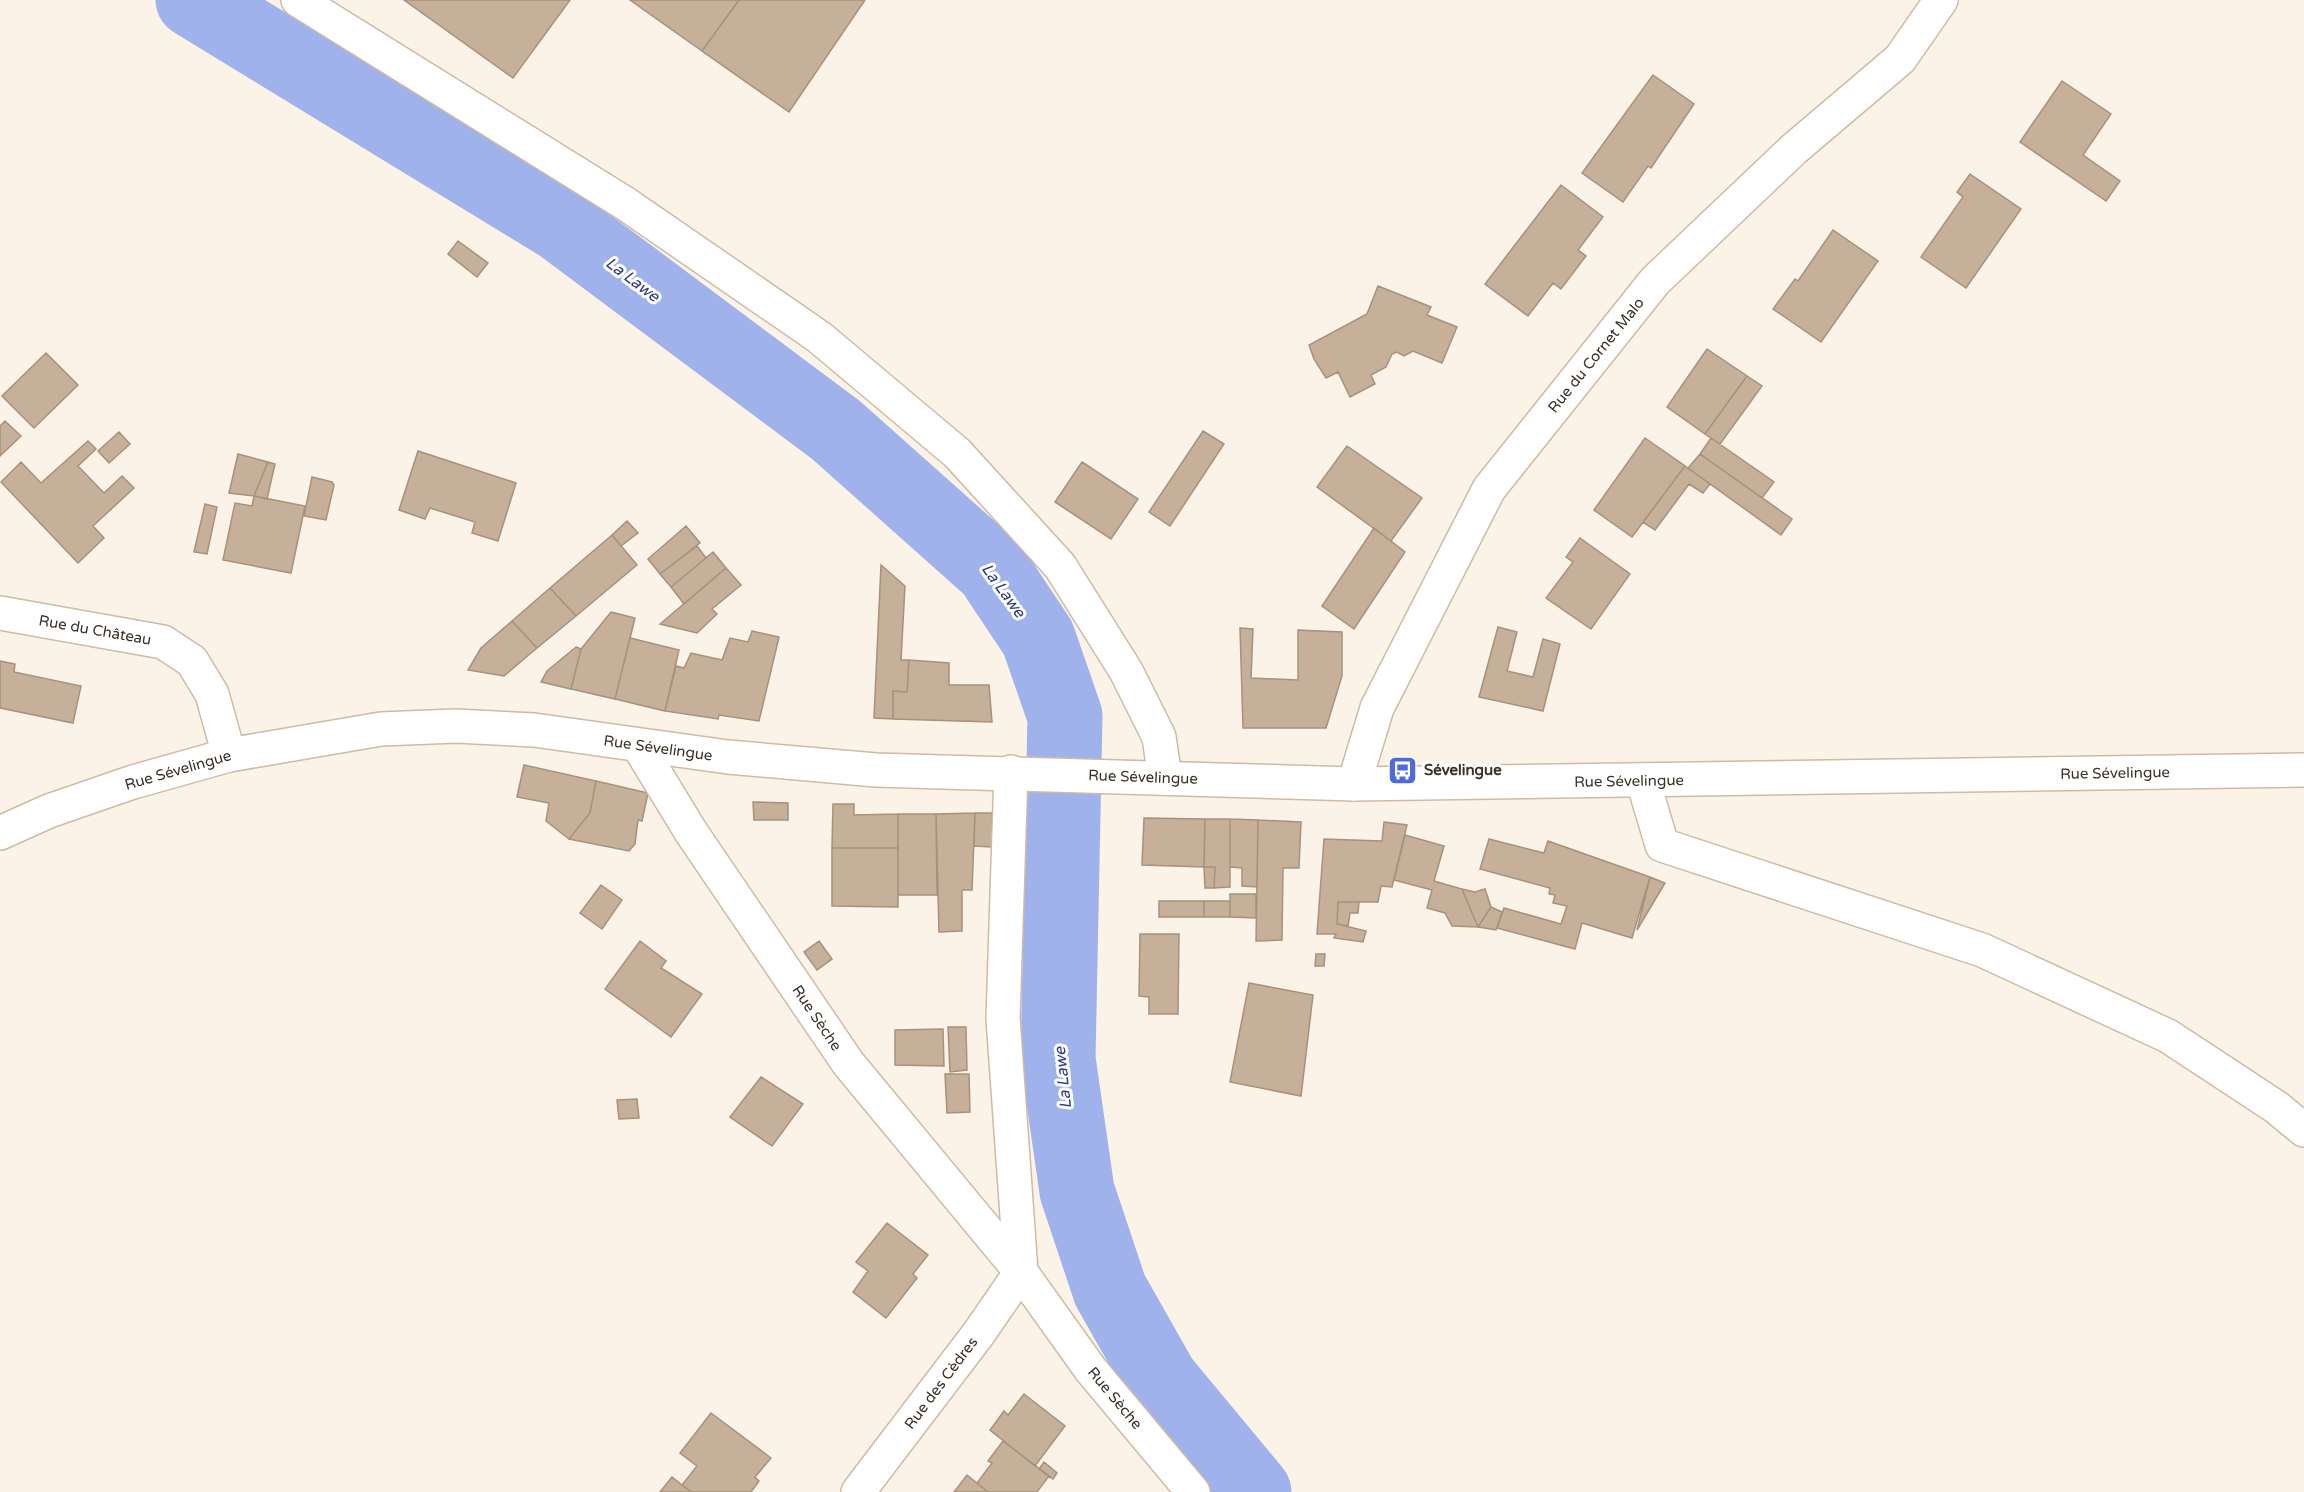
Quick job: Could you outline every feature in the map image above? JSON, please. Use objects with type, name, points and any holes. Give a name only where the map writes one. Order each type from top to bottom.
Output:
[{"type":"street","points":[[298,0],[626,204],[709,261],[819,337],[957,453],[1066,576],[1126,671],[1159,737],[1165,778]]},
{"type":"street","name":"Rue du Cornet Malo","points":[[1354,784],[1377,708],[1489,489],[1655,281],[1794,149],[1900,59],[1941,0]]},
{"type":"street","name":"Rue du Château","points":[[0,613],[163,642],[192,661],[212,694],[229,755]]},
{"type":"street","name":"Rue Sévelingue","points":[[0,833],[49,811],[133,782],[229,755],[381,729],[456,726],[534,730],[728,757],[876,770],[1020,772],[1354,784],[2304,770]]},
{"type":"street","name":"Rue Sèche","points":[[638,745],[691,832],[848,1064],[1021,1272],[1091,1371],[1193,1492]]},
{"type":"street","points":[[1020,772],[1003,1018],[1021,1272]]},
{"type":"street","points":[[1643,781],[1662,845],[1982,950],[2168,1036],[2276,1107],[2304,1130]]},
{"type":"street","name":"Rue des Cèdres","points":[[858,1492],[979,1333],[1021,1272]]},
{"type":"building","points":[[404,0],[570,0],[513,78]]},
{"type":"building","points":[[630,0],[739,0],[702,51]]},
{"type":"building","points":[[739,0],[865,0],[789,112],[702,51]]},
{"type":"building","points":[[1653,75],[1694,104],[1651,168],[1648,166],[1623,202],[1582,173]]},
{"type":"building","points":[[2062,81],[2111,114],[2083,155],[2120,181],[2106,201],[2020,142]]},
{"type":"building","points":[[1970,174],[2021,209],[1966,288],[1921,257],[1963,197],[1957,192]]},
{"type":"building","points":[[1561,185],[1603,217],[1578,250],[1586,256],[1561,289],[1553,283],[1528,316],[1485,284]]},
{"type":"building","points":[[1833,230],[1878,261],[1821,342],[1773,309],[1795,279],[1798,281]]},
{"type":"building","points":[[458,241],[488,263],[477,277],[448,254]]},
{"type":"building","points":[[1378,286],[1431,307],[1427,315],[1457,327],[1442,363],[1413,351],[1404,356],[1397,352],[1392,354],[1386,367],[1371,375],[1375,384],[1350,397],[1338,372],[1326,378],[1314,359],[1309,345],[1367,314]]},
{"type":"building","points":[[1707,349],[1747,376],[1705,434],[1667,407]]},
{"type":"building","points":[[46,353],[78,385],[34,428],[2,396]]},
{"type":"building","points":[[1747,376],[1762,386],[1720,444],[1705,434]]},
{"type":"building","points":[[5,421],[21,436],[0,456],[0,426]]},
{"type":"building","points":[[1203,431],[1224,444],[1170,526],[1149,512]]},
{"type":"building","points":[[119,432],[130,444],[109,463],[98,451]]},
{"type":"building","points":[[1645,438],[1685,466],[1632,537],[1594,510]]},
{"type":"building","points":[[1711,438],[1774,482],[1762,498],[1700,454]]},
{"type":"building","points":[[88,441],[96,449],[78,466],[104,493],[122,476],[134,488],[93,526],[104,538],[78,563],[1,482],[21,462],[41,483]]},
{"type":"building","points":[[1347,446],[1422,498],[1391,541],[1317,487]]},
{"type":"building","points":[[418,451],[516,483],[498,541],[472,533],[475,522],[430,508],[425,519],[399,510]]},
{"type":"building","points":[[238,454],[268,462],[254,496],[229,493]]},
{"type":"building","points":[[1700,454],[1792,519],[1781,535],[1688,468]]},
{"type":"building","points":[[268,462],[275,464],[267,499],[254,496]]},
{"type":"building","points":[[1082,462],[1138,499],[1111,539],[1055,502]]},
{"type":"building","points":[[1685,466],[1710,484],[1703,493],[1689,484],[1655,530],[1643,522]]},
{"type":"building","points":[[312,477],[332,482],[334,485],[326,520],[304,516]]},
{"type":"building","points":[[254,496],[305,506],[291,573],[223,560],[235,503],[252,506]]},
{"type":"building","points":[[205,504],[217,507],[207,554],[194,552]]},
{"type":"building","points":[[627,521],[638,533],[621,546],[612,535]]},
{"type":"building","points":[[686,526],[700,543],[660,574],[648,559]]},
{"type":"building","points":[[1374,528],[1405,552],[1354,629],[1322,606]]},
{"type":"building","points":[[612,535],[637,565],[576,616],[550,588]]},
{"type":"building","points":[[1580,538],[1630,574],[1591,629],[1546,598],[1573,562],[1566,557]]},
{"type":"building","points":[[697,546],[706,558],[671,587],[660,574]]},
{"type":"building","points":[[713,552],[726,568],[684,604],[671,587]]},
{"type":"building","points":[[881,565],[905,586],[901,660],[909,660],[907,692],[893,691],[893,719],[874,718]]},
{"type":"building","points":[[726,568],[741,585],[712,609],[717,614],[697,633],[660,624]]},
{"type":"building","points":[[550,588],[576,616],[537,648],[512,621]]},
{"type":"building","points":[[611,612],[635,618],[615,699],[571,689],[581,649]]},
{"type":"building","points":[[512,621],[537,648],[504,676],[468,670],[481,648]]},
{"type":"building","points":[[1498,627],[1517,632],[1507,671],[1533,677],[1543,639],[1560,644],[1543,711],[1479,697]]},
{"type":"building","points":[[1240,628],[1253,629],[1251,678],[1298,680],[1298,630],[1342,632],[1342,676],[1326,728],[1243,728]]},
{"type":"building","points":[[752,631],[779,637],[759,721],[719,715],[718,719],[665,711],[676,666],[684,668],[691,653],[722,660],[730,638],[748,642]]},
{"type":"building","points":[[630,638],[679,650],[665,711],[615,699]]},
{"type":"building","points":[[576,647],[581,649],[571,689],[541,682],[547,671]]},
{"type":"building","points":[[909,660],[949,663],[949,685],[989,685],[992,722],[893,719],[893,691],[907,692]]},
{"type":"building","points":[[0,661],[15,664],[14,672],[81,686],[73,723],[0,708]]},
{"type":"building","points":[[524,765],[596,781],[590,813],[569,839],[546,821],[549,803],[517,797]]},
{"type":"building","points":[[596,781],[648,793],[642,821],[638,820],[635,844],[629,851],[569,839],[590,813]]},
{"type":"building","points":[[753,802],[788,803],[788,820],[754,820]]},
{"type":"building","points":[[833,804],[854,804],[854,815],[898,814],[898,848],[832,848]]},
{"type":"building","points":[[975,813],[972,890],[962,890],[962,931],[939,932],[936,814]]},
{"type":"building","points":[[975,813],[992,813],[992,847],[974,846]]},
{"type":"building","points":[[898,814],[936,814],[937,895],[898,895]]},
{"type":"building","points":[[1144,818],[1205,819],[1204,867],[1142,865]]},
{"type":"building","points":[[1205,819],[1230,819],[1230,887],[1214,888],[1215,867],[1204,867]]},
{"type":"building","points":[[1230,819],[1258,820],[1257,887],[1242,886],[1242,868],[1230,867]]},
{"type":"building","points":[[1258,820],[1301,822],[1299,868],[1283,868],[1282,940],[1256,941]]},
{"type":"building","points":[[1384,822],[1407,825],[1392,887],[1381,886],[1378,902],[1338,902],[1337,924],[1366,931],[1363,942],[1334,938],[1336,934],[1317,934],[1324,839],[1382,841]]},
{"type":"building","points":[[1405,835],[1444,846],[1434,881],[1462,889],[1478,927],[1452,926],[1445,913],[1427,908],[1432,890],[1394,880]]},
{"type":"building","points":[[1489,839],[1544,853],[1548,841],[1650,877],[1632,938],[1582,923],[1575,949],[1497,928],[1504,908],[1561,924],[1567,906],[1553,903],[1555,895],[1549,894],[1550,888],[1480,869]]},
{"type":"building","points":[[832,848],[898,848],[898,907],[832,906]]},
{"type":"building","points":[[1204,867],[1215,867],[1214,888],[1205,888]]},
{"type":"building","points":[[1650,877],[1665,883],[1637,930]]},
{"type":"building","points":[[601,885],[622,900],[602,929],[580,913]]},
{"type":"building","points":[[1462,889],[1475,892],[1485,889],[1491,907],[1478,927]]},
{"type":"building","points":[[1230,894],[1256,894],[1256,918],[1230,917]]},
{"type":"building","points":[[1159,901],[1204,901],[1204,917],[1159,917]]},
{"type":"building","points":[[1204,901],[1230,901],[1230,917],[1204,917]]},
{"type":"building","points":[[1338,902],[1359,902],[1358,913],[1350,913],[1348,926],[1337,924]]},
{"type":"building","points":[[1491,907],[1502,912],[1496,930],[1478,927]]},
{"type":"building","points":[[1140,934],[1179,934],[1178,1014],[1149,1014],[1149,997],[1139,996]]},
{"type":"building","points":[[640,941],[666,961],[661,968],[702,994],[671,1037],[605,989]]},
{"type":"building","points":[[819,941],[832,959],[817,970],[804,952]]},
{"type":"building","points":[[1316,954],[1325,954],[1324,966],[1315,966]]},
{"type":"building","points":[[1249,983],[1313,995],[1301,1096],[1230,1082]]},
{"type":"building","points":[[948,1027],[966,1027],[967,1070],[950,1072]]},
{"type":"building","points":[[943,1029],[944,1066],[895,1065],[895,1030]]},
{"type":"building","points":[[945,1074],[969,1074],[970,1112],[947,1113]]},
{"type":"building","points":[[761,1077],[803,1104],[772,1146],[730,1117]]},
{"type":"building","points":[[637,1099],[639,1118],[619,1119],[617,1100]]},
{"type":"building","points":[[887,1223],[928,1255],[913,1274],[917,1278],[886,1318],[853,1292],[868,1271],[856,1262]]},
{"type":"building","points":[[1024,1394],[1065,1426],[1035,1466],[990,1430],[1004,1411],[1008,1415]]},
{"type":"building","points":[[711,1413],[771,1458],[755,1477],[759,1481],[751,1492],[692,1492],[682,1485],[697,1466],[680,1453]]},
{"type":"building","points":[[1003,1441],[1049,1476],[1037,1492],[988,1492],[977,1483],[992,1463],[988,1461]]},
{"type":"building","points":[[1044,1462],[1057,1473],[1053,1479],[1039,1469]]},
{"type":"building","points":[[967,1475],[977,1483],[988,1492],[954,1492]]},
{"type":"building","points":[[672,1477],[682,1485],[692,1492],[660,1492]]},
{"type":"waterway","name":"La Lawe","points":[[193,0],[560,224],[836,430],[992,569],[1038,638],[1065,716],[1058,1059],[1077,1191],[1110,1290],[1161,1380],[1254,1492]]},
{"type":"place","name":"Sévelingue","points":[[1403,770]]}]
